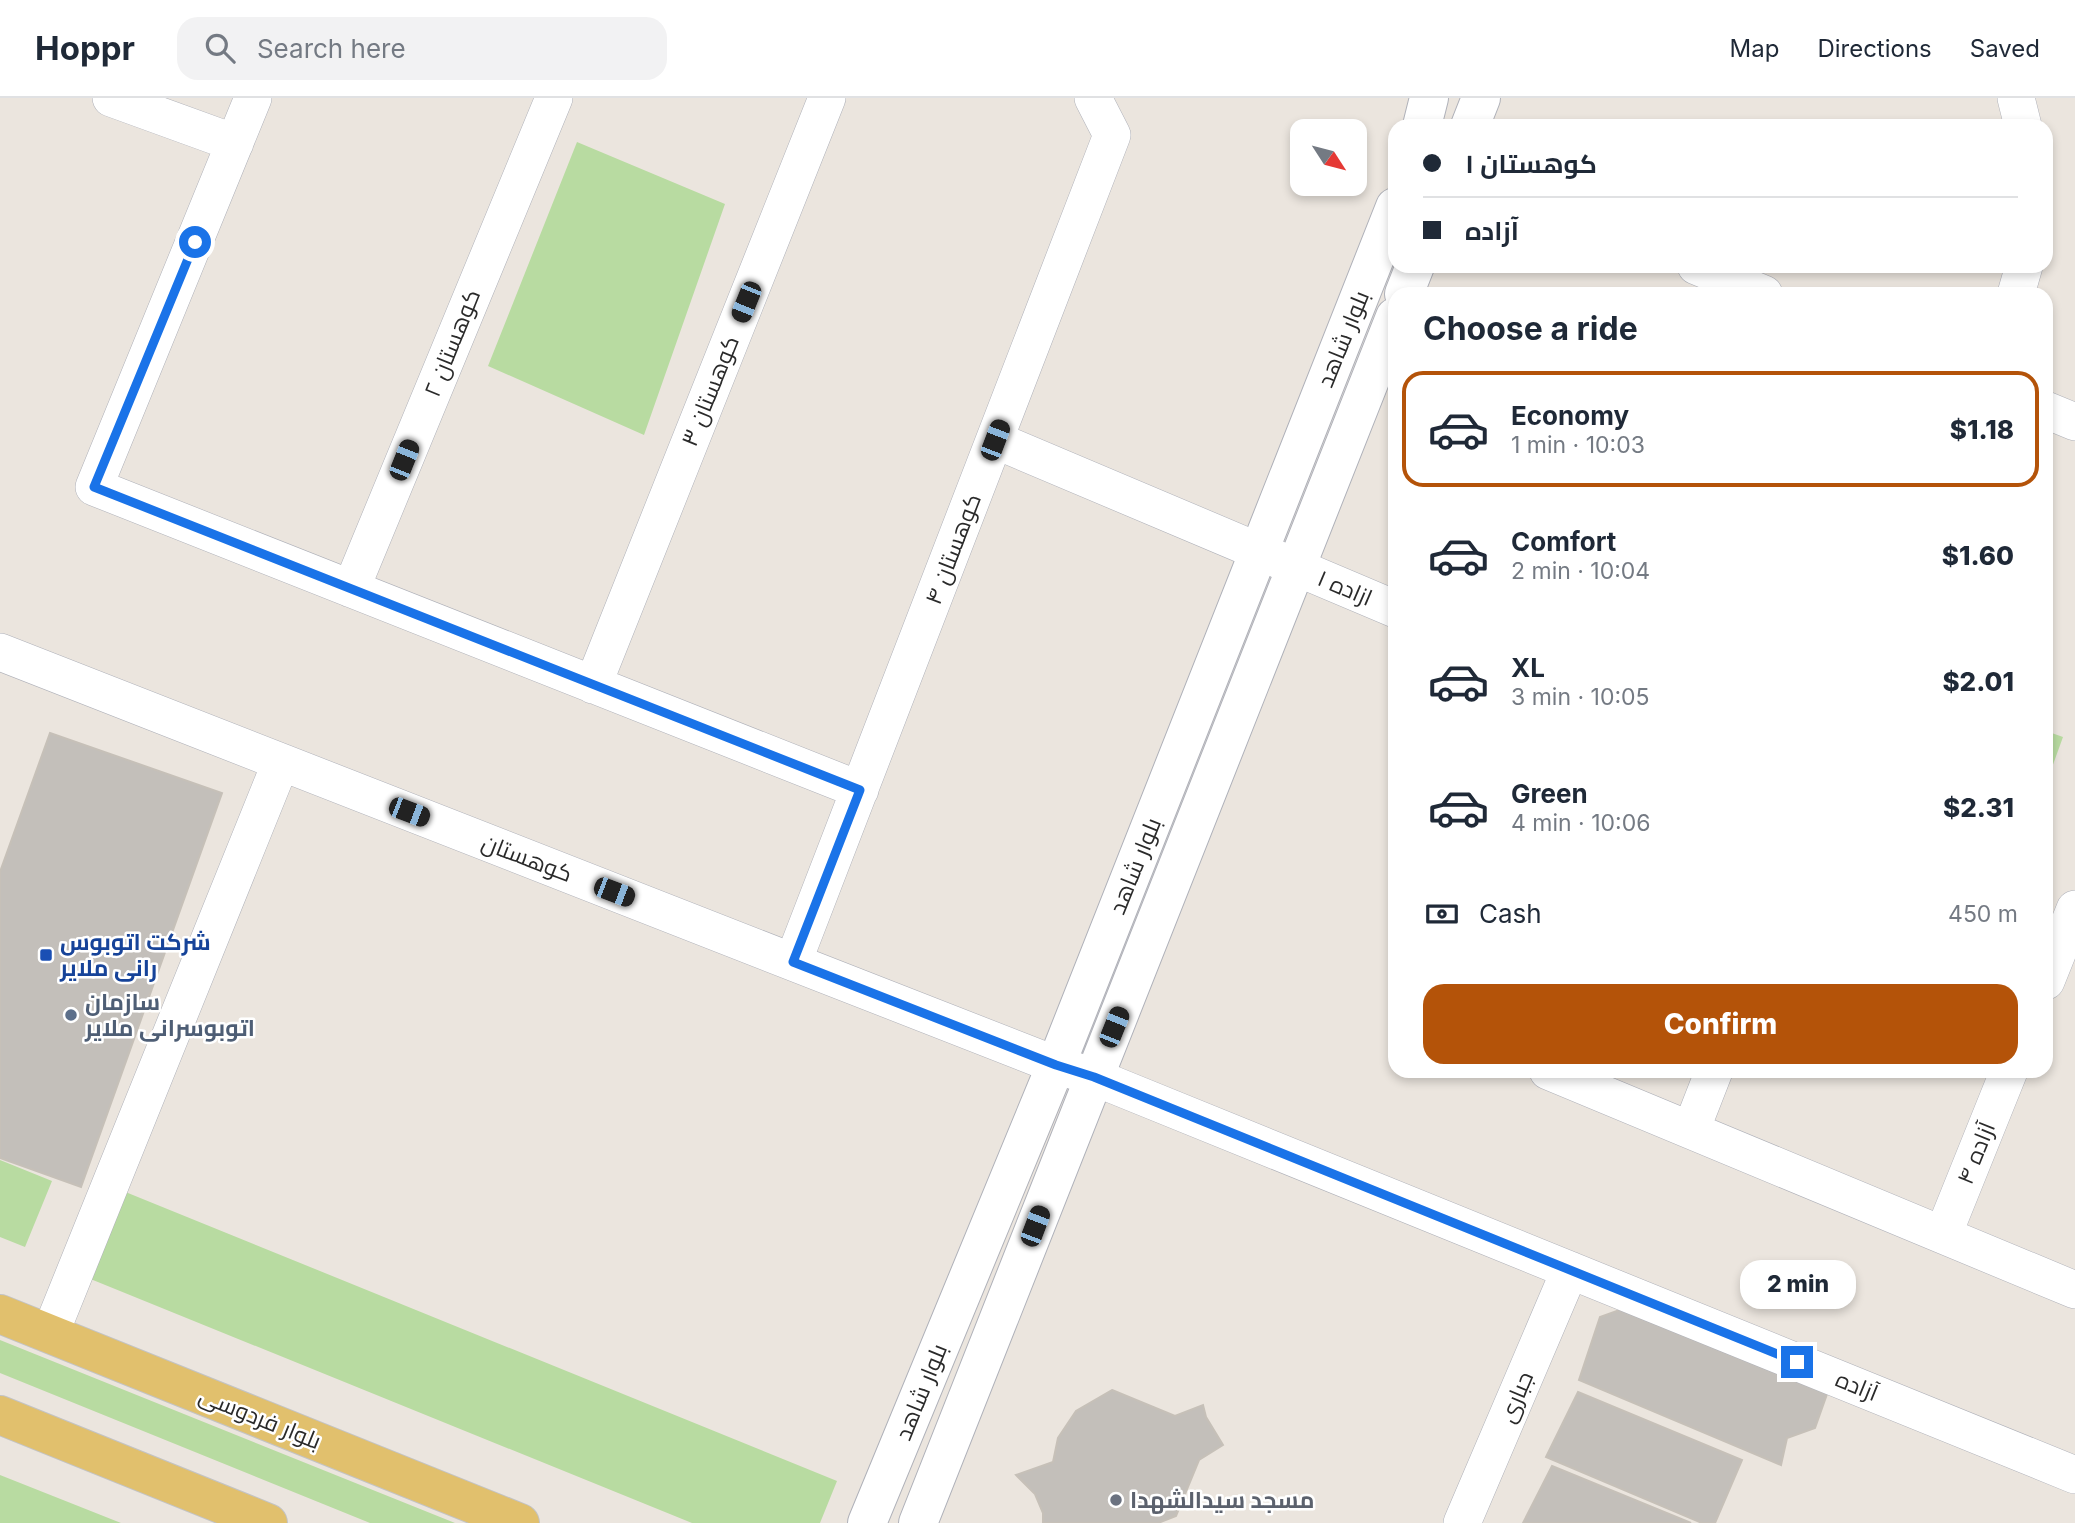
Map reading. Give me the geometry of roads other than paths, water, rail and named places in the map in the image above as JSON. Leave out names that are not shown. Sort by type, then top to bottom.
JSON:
[{"type":"main road","points":[[1424,119],[1429,98]]},
{"type":"main road","points":[[1473,119],[1481,98]]},
{"type":"main road","name":"بلوار شاهد","points":[[867,1523],[1056,1065],[1388,225]]},
{"type":"main road","name":"بلوار شاهد","points":[[918,1523],[1388,335]]},
{"type":"main road","name":"بلوار فردوسی","points":[[0,1314],[520,1523]]},
{"type":"main road","points":[[0,1415],[268,1523]]},
{"type":"street","points":[[111,98],[235,143]]},
{"type":"street","points":[[253,98],[94,487],[860,790]]},
{"type":"street","name":"کوهستان ۲","points":[[351,589],[554,98]]},
{"type":"street","name":"کوهستان ۳","points":[[593,685],[827,98]]},
{"type":"street","name":"کوهستان ۴","points":[[793,962],[1112,135],[1093,98]]},
{"type":"street","points":[[2016,98],[2020,119]]},
{"type":"street","points":[[1711,273],[1740,287]]},
{"type":"street","points":[[2053,413],[2075,422]]},
{"type":"street","name":"ازاده ۱","points":[[995,440],[1388,606]]},
{"type":"street","name":"کوهستان","points":[[0,652],[1056,1065],[1094,1077]]},
{"type":"street","points":[[50,1334],[281,762]]},
{"type":"street","points":[[2053,964],[2075,909]]},
{"type":"street","name":"آزاده","points":[[1094,1077],[2075,1475]]},
{"type":"street","points":[[1565,1078],[2075,1290]]},
{"type":"street","points":[[1691,1130],[1711,1078]]},
{"type":"street","name":"آزاده ۴","points":[[1942,1235],[2006,1078]]},
{"type":"street","name":"جباری","points":[[1462,1523],[1570,1270]]},
{"type":"place","name":"شرکت اتوبوس رانی ملایر","points":[[46,955]]},
{"type":"place","name":"سازمان اتوبوسرانی ملایر","points":[[71,1015]]},
{"type":"place","name":"مسجد سیدالشهدا","points":[[1116,1500]]}]
